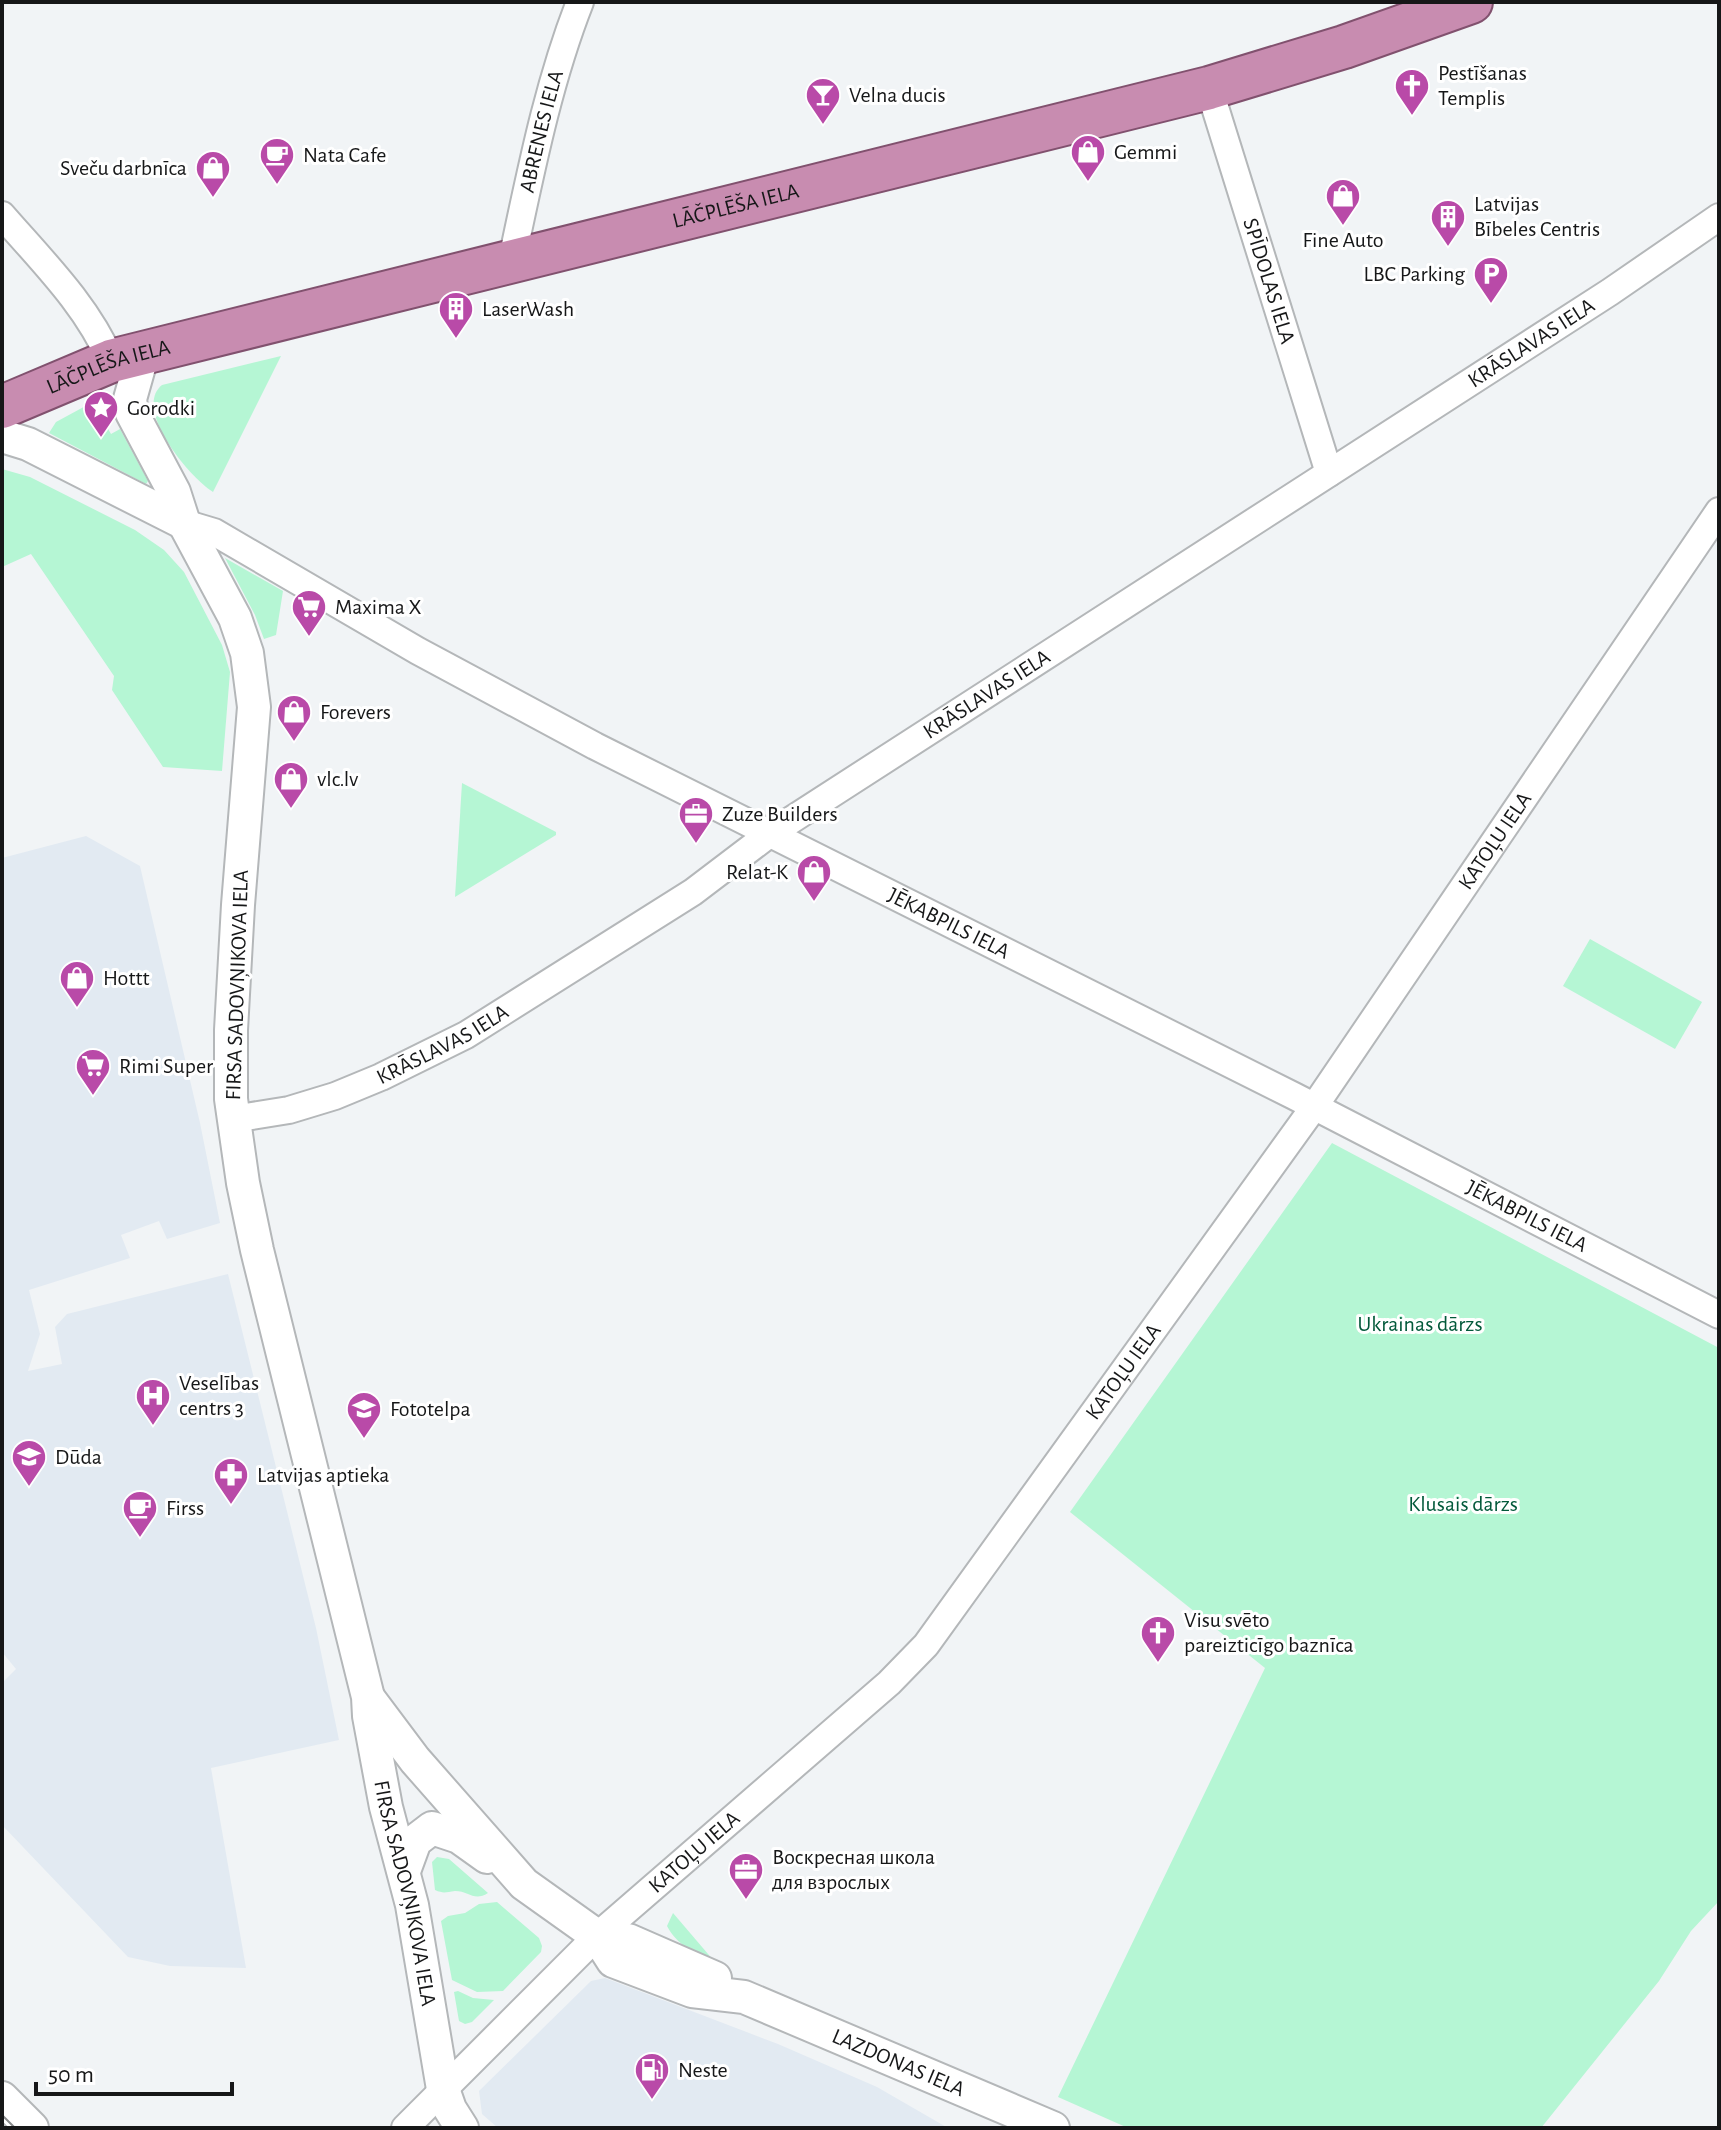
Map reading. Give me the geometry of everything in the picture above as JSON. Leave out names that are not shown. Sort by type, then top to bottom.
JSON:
[{"type":"highway","name":"LĀČPLĒŠA IELA","points":[[2,407],[127,357],[1209,88],[1389,18],[1471,2]]},
{"type":"street","name":"ABRENES IELA","points":[[511,264],[542,125],[580,2]]},
{"type":"street","name":"SPĪDOLAS IELA","points":[[1209,88],[1329,473]]},
{"type":"street","points":[[2,215],[85,312],[100,336],[127,357]]},
{"type":"street","name":"KRĀSLAVAS IELA","points":[[233,1119],[289,1110],[335,1096],[466,1035],[693,892],[768,835],[1610,292],[1719,217]]},
{"type":"street","name":"FIRSA SADOVŅIKOVA IELA","points":[[127,357],[132,413],[174,492],[184,523],[235,618],[247,653],[254,707],[231,1030],[233,1119],[257,1250],[368,1697],[386,1807],[404,1871],[443,2089],[450,2109],[462,2128]]},
{"type":"street","points":[[2,436],[28,444],[184,523]]},
{"type":"street","name":"KATOĻU IELA","points":[[405,2128],[597,1936],[889,1683],[926,1645],[1314,1107],[1719,511]]},
{"type":"street","name":"JĒKABPILS IELA","points":[[184,523],[214,532],[418,651],[768,835],[1314,1107],[1719,1315]]},
{"type":"street","name":"FIRSA SADOVŅIKOVA IELA","points":[[368,1697],[415,1760],[524,1884],[597,1936]]},
{"type":"street","points":[[404,1871],[415,1841],[432,1828],[459,1837],[524,1884]]},
{"type":"street","name":"LAZDONAS IELA","points":[[597,1936],[628,1940],[731,1985],[744,1997],[1053,2128]]},
{"type":"street","points":[[2,2098],[32,2128]]},
{"type":"shaded area","points":[[86,836],[140,866],[220,1223],[167,1239],[159,1221],[121,1235],[130,1258],[29,1290],[40,1334],[28,1371],[62,1364],[55,1327],[67,1314],[228,1274],[316,1628],[339,1740],[211,1768],[246,1968],[170,1966],[128,1957],[2,1825],[2,1683],[16,1669],[2,1652],[2,858]]},
{"type":"shaded area","points":[[605,1978],[778,2044],[877,2087],[948,2128],[498,2128],[482,2114],[479,2091],[591,1981]]},
{"type":"green space","points":[[281,356],[213,492],[191,473],[168,442],[154,410],[155,396],[162,385]]},
{"type":"green space","points":[[91,403],[111,434],[120,429],[148,481],[146,484],[49,433],[56,422]]},
{"type":"green space","points":[[2,469],[30,477],[135,530],[164,550],[184,572],[222,645],[230,672],[222,771],[163,767],[112,690],[114,676],[31,554],[2,567]]},
{"type":"green space","points":[[225,558],[283,591],[276,635],[264,639]]},
{"type":"green space","points":[[462,783],[556,832],[556,835],[455,897]]},
{"type":"green space","points":[[1590,939],[1702,1002],[1675,1049],[1563,986]]},
{"type":"green space","name":"Klusais dārzs","points":[[1332,1143],[1719,1348],[1719,1901],[1691,1931],[1659,1981],[1541,2128],[1128,2128],[1058,2097],[1265,1668],[1070,1512]]},
{"type":"green space","points":[[437,1857],[449,1859],[488,1893],[475,1896],[460,1891],[435,1890],[432,1862]]},
{"type":"green space","points":[[497,1902],[539,1938],[541,1952],[503,1991],[477,1992],[452,1980],[441,1921],[448,1916],[465,1913],[479,1904]]},
{"type":"green space","points":[[673,1913],[714,1961],[681,1944],[667,1926]]},
{"type":"green space","points":[[454,1992],[473,1998],[494,2000],[472,2022],[465,2024],[459,2021]]},
{"type":"tram line","points":[[2,2115],[15,2128]]},
{"type":"place","name":"Pestīšanas Templis","points":[[1412,117]]},
{"type":"place","name":"Velna ducis","points":[[823,126]]},
{"type":"place","name":"Gemmi","points":[[1088,183]]},
{"type":"place","name":"Nata Cafe","points":[[277,186]]},
{"type":"place","name":"Sveču darbnīca","points":[[213,199]]},
{"type":"place","name":"Fine Auto","points":[[1343,227]]},
{"type":"place","name":"Latvijas Bībeles Centris","points":[[1448,248]]},
{"type":"place","name":"LBC Parking","points":[[1491,305]]},
{"type":"place","name":"LaserWash","points":[[456,340]]},
{"type":"place","name":"Gorodki","points":[[101,439]]},
{"type":"place","name":"Maxima X","points":[[309,638]]},
{"type":"place","name":"Forevers","points":[[294,743]]},
{"type":"place","name":"vlc.lv","points":[[291,810]]},
{"type":"place","name":"Zuze Builders","points":[[696,845]]},
{"type":"place","name":"Relat-K","points":[[814,903]]},
{"type":"place","name":"Hottt","points":[[77,1009]]},
{"type":"place","name":"Rimi Super","points":[[93,1097]]},
{"type":"place","name":"Veselības centrs 3","points":[[153,1427]]},
{"type":"place","name":"Fototelpa","points":[[364,1440]]},
{"type":"place","name":"Dūda","points":[[29,1488]]},
{"type":"place","name":"Latvijas aptieka","points":[[231,1506]]},
{"type":"place","name":"Firss","points":[[140,1539]]},
{"type":"place","name":"Visu svēto pareizticīgo baznīca","points":[[1158,1664]]},
{"type":"place","name":"Воскресная школа для взрослых","points":[[746,1901]]},
{"type":"place","name":"Neste","points":[[652,2101]]},
{"type":"park label","name":"Ukrainas dārzs","points":[[1420,1324]]}]
